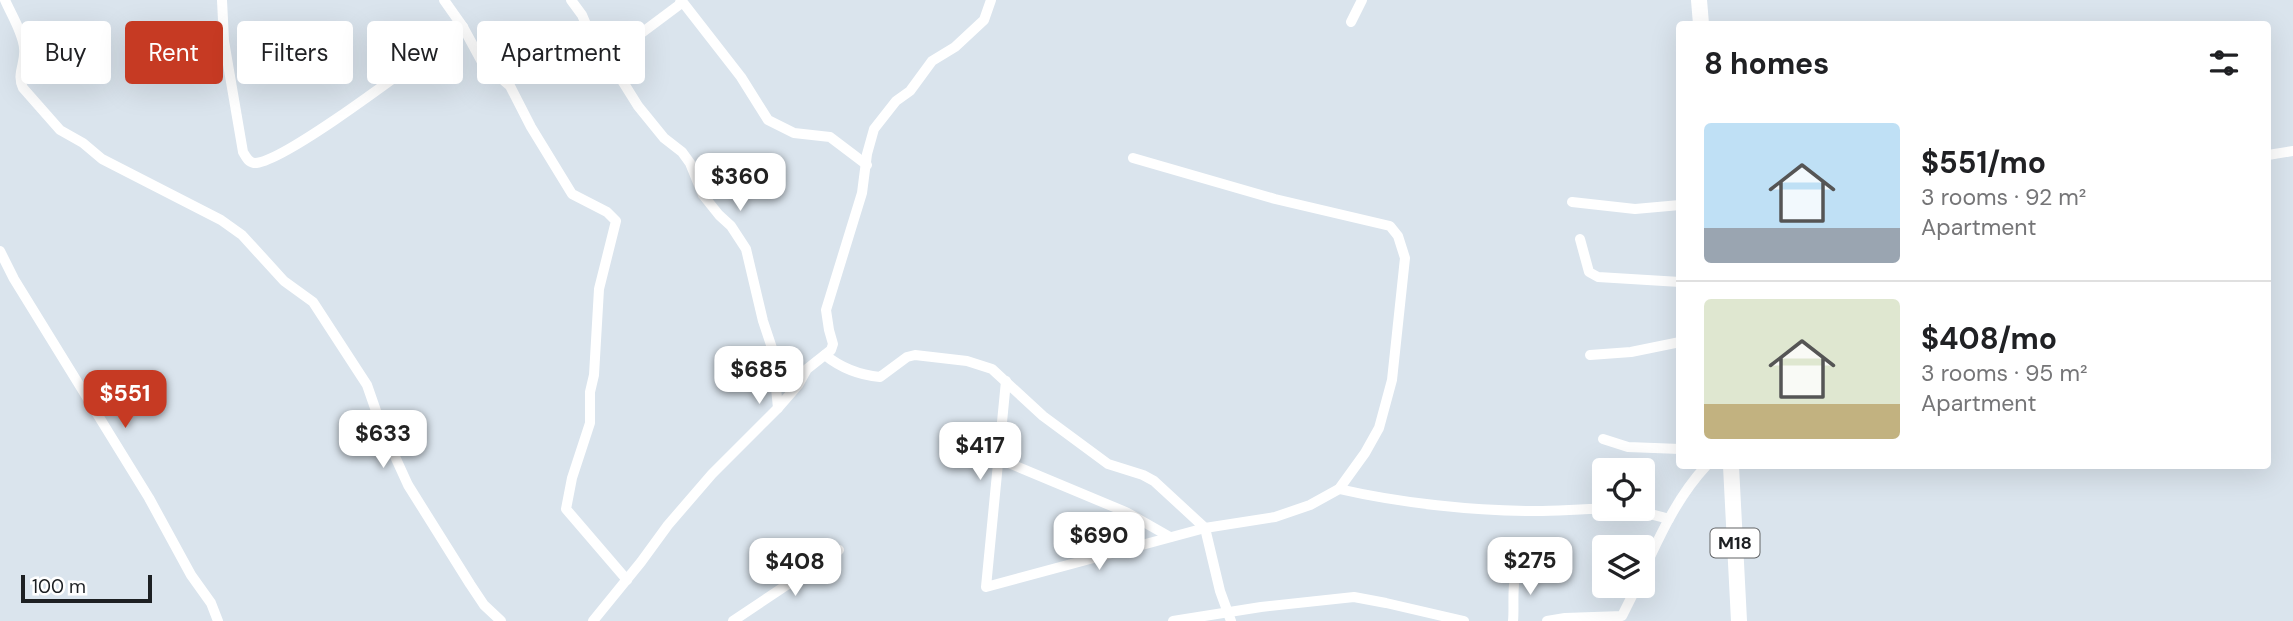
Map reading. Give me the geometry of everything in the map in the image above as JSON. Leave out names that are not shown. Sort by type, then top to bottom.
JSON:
[{"type":"main road","points":[[1699,0],[1701,21]]},
{"type":"main road","name":"M18","points":[[1731,469],[1739,621]]},
{"type":"street","points":[[5,0],[25,51],[20,81],[23,88],[60,130],[114,166],[221,220],[242,235],[284,281],[313,302],[367,385],[388,443],[408,485],[484,605],[501,621]]},
{"type":"street","points":[[222,0],[224,41],[243,152],[249,161],[264,161],[304,140],[385,84]]},
{"type":"street","points":[[444,0],[459,21]]},
{"type":"street","points":[[571,0],[585,21]]},
{"type":"street","points":[[645,30],[679,5],[681,0],[741,77],[768,120],[794,133],[830,138],[867,166]]},
{"type":"street","points":[[593,621],[667,526],[712,474],[799,385],[807,369],[831,350],[833,344],[826,310],[862,193],[870,141],[881,118],[896,101],[910,91],[932,61],[956,47],[984,20],[991,0]]},
{"type":"street","points":[[1351,22],[1362,0]]},
{"type":"street","points":[[463,27],[482,62],[510,86],[531,127],[572,194],[607,212],[616,221],[599,289],[590,423],[572,478],[566,509],[627,580]]},
{"type":"street","points":[[624,84],[664,138],[682,152],[690,163],[703,195],[731,226],[746,249],[762,321],[772,348],[778,408]]},
{"type":"street","points":[[2271,155],[2293,151]]},
{"type":"street","points":[[1006,381],[986,587],[1205,528],[1275,517],[1310,505],[1339,489],[1365,453],[1379,428],[1392,380],[1405,258],[1398,236],[1390,226],[1372,220],[1275,199],[1133,158]]},
{"type":"street","points":[[1572,202],[1626,209],[1676,205]]},
{"type":"street","points":[[1580,239],[1588,272],[1598,276],[1676,282]]},
{"type":"street","points":[[0,251],[14,279],[149,498],[191,575],[211,603],[218,621]]},
{"type":"street","points":[[1590,355],[1631,352],[1676,343]]},
{"type":"street","points":[[825,355],[836,364],[858,373],[880,377],[907,357],[927,355],[992,369],[1044,416],[1108,464],[1154,481],[1205,528],[1220,592],[1230,617]]},
{"type":"street","points":[[1603,439],[1628,447],[1676,449]]},
{"type":"street","points":[[999,459],[1126,512],[1170,537]]},
{"type":"street","points":[[1655,548],[1669,519],[1695,477],[1703,469]]},
{"type":"street","points":[[1339,489],[1421,502],[1492,509],[1622,510],[1669,519]]},
{"type":"street","points":[[733,621],[839,550]]},
{"type":"street","points":[[1513,621],[1514,582],[1518,566],[1524,561]]},
{"type":"street","points":[[1173,621],[1230,617],[1327,599],[1354,597],[1464,621]]},
{"type":"street","points":[[1547,621],[1622,616],[1631,598]]}]
